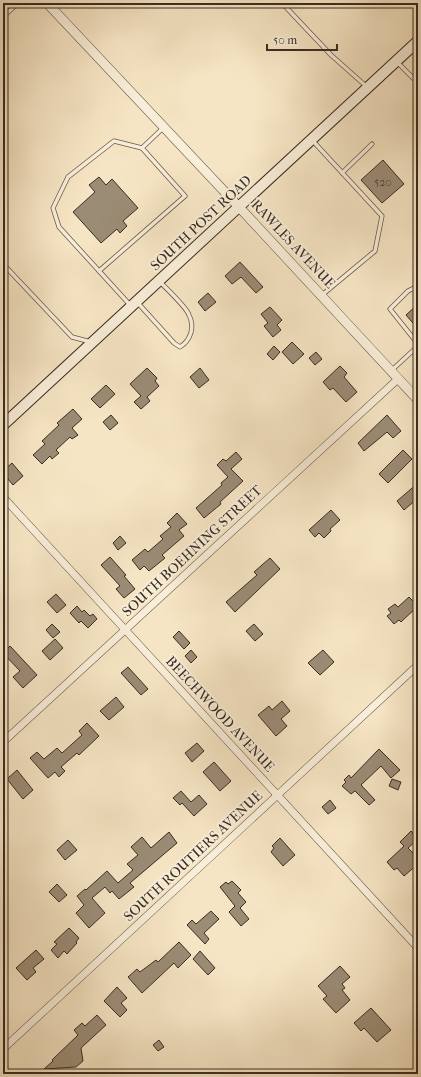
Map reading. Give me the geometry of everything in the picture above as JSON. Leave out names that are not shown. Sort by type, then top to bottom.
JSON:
[{"type":"main road","name":"SOUTH POST ROAD","points":[[3,425],[418,41]]},
{"type":"street","name":"RAWLES AVENUE","points":[[47,3],[239,206],[418,400]]},
{"type":"street","name":"SOUTH BOEHNING STREET","points":[[3,742],[398,379]]},
{"type":"street","name":"BEECHWOOD AVENUE","points":[[3,497],[418,948]]},
{"type":"street","name":"SOUTH ROUTIERS AVENUE","points":[[3,1049],[418,665]]},
{"type":"lane","points":[[3,17],[18,3]]},
{"type":"lane","points":[[282,3],[332,55],[368,87]]},
{"type":"lane","points":[[396,61],[418,83]]},
{"type":"lane","points":[[142,148],[164,127]]},
{"type":"lane","points":[[311,140],[382,216],[375,251],[322,296]]},
{"type":"lane","points":[[99,271],[185,196],[142,148],[114,141],[68,177],[53,208],[59,227],[99,271],[180,347],[186,344],[193,327],[189,313],[159,281]]},
{"type":"lane","points":[[342,173],[372,144]]},
{"type":"lane","points":[[3,264],[72,337],[92,342]]},
{"type":"lane","points":[[391,371],[418,345],[390,309],[408,291],[418,286]]},
{"type":"building","points":[[383,160],[404,184],[382,203],[361,180]]},
{"type":"building","points":[[99,177],[106,185],[112,179],[138,208],[123,221],[127,226],[120,233],[117,229],[101,243],[73,212],[95,192],[89,185]]},
{"type":"building","points":[[240,262],[263,287],[256,293],[241,277],[232,284],[225,276]]},
{"type":"building","points":[[208,293],[216,302],[205,311],[198,302]]},
{"type":"building","points":[[418,304],[418,329],[406,315]]},
{"type":"building","points":[[270,307],[282,320],[277,325],[281,330],[273,337],[264,326],[268,323],[261,314]]},
{"type":"building","points":[[292,342],[304,354],[293,364],[282,352]]},
{"type":"building","points":[[274,346],[280,352],[273,360],[267,354]]},
{"type":"building","points":[[316,352],[322,359],[315,365],[309,358]]},
{"type":"building","points":[[340,366],[347,373],[344,377],[357,392],[346,402],[333,388],[330,390],[323,382]]},
{"type":"building","points":[[147,368],[157,378],[155,381],[159,386],[147,397],[150,401],[141,409],[134,402],[141,396],[130,384]]},
{"type":"building","points":[[200,368],[209,380],[199,388],[190,377]]},
{"type":"building","points":[[106,385],[115,394],[100,408],[91,399]]},
{"type":"building","points":[[73,409],[82,419],[72,428],[78,435],[72,439],[70,437],[56,450],[59,453],[52,459],[50,456],[42,464],[33,455],[45,444],[42,441],[59,425],[57,423]]},
{"type":"building","points":[[111,415],[118,423],[110,430],[103,422]]},
{"type":"building","points":[[387,415],[401,431],[393,438],[387,432],[364,451],[358,443]]},
{"type":"building","points":[[403,450],[412,459],[388,483],[379,474]]},
{"type":"building","points":[[236,452],[242,459],[231,469],[243,481],[220,502],[221,504],[204,518],[196,508],[222,485],[221,483],[228,477],[217,465],[223,459],[226,461]]},
{"type":"building","points":[[12,463],[23,476],[13,485],[3,473],[3,471]]},
{"type":"building","points":[[418,483],[418,498],[404,510],[397,501]]},
{"type":"building","points":[[331,510],[340,520],[330,529],[331,531],[324,538],[319,533],[315,537],[309,530]]},
{"type":"building","points":[[177,513],[187,524],[179,530],[184,536],[162,555],[165,558],[149,571],[144,566],[140,570],[132,560],[145,549],[148,552],[163,539],[160,536],[171,527],[167,523]]},
{"type":"building","points":[[120,536],[126,543],[118,550],[113,543]]},
{"type":"building","points":[[110,557],[126,575],[124,576],[135,589],[124,598],[116,589],[120,586],[101,565]]},
{"type":"building","points":[[270,558],[280,569],[235,612],[226,602],[257,575],[254,572]]},
{"type":"building","points":[[56,594],[66,605],[57,613],[47,602]]},
{"type":"building","points":[[409,597],[418,606],[401,622],[399,620],[394,624],[387,616],[391,613],[388,609],[395,604],[398,607]]},
{"type":"building","points":[[77,606],[82,612],[84,610],[90,616],[93,614],[97,619],[88,628],[81,621],[79,623],[70,613]]},
{"type":"building","points":[[52,624],[60,632],[53,638],[46,630]]},
{"type":"building","points":[[254,624],[263,634],[255,641],[246,631]]},
{"type":"building","points":[[179,631],[190,643],[184,649],[173,637]]},
{"type":"building","points":[[55,639],[63,648],[50,660],[42,651]]},
{"type":"building","points":[[10,646],[37,675],[23,688],[13,677],[20,671],[3,653]]},
{"type":"building","points":[[191,650],[197,657],[191,663],[185,656]]},
{"type":"building","points":[[323,650],[334,662],[320,675],[308,663]]},
{"type":"building","points":[[128,667],[148,689],[141,695],[121,673]]},
{"type":"building","points":[[116,697],[124,707],[109,720],[100,711]]},
{"type":"building","points":[[282,701],[290,711],[281,719],[287,726],[276,736],[258,715],[269,706],[272,710]]},
{"type":"building","points":[[87,723],[99,736],[79,755],[77,753],[61,767],[65,771],[59,777],[55,772],[48,778],[30,758],[37,752],[44,759],[57,748],[62,753],[82,735],[79,731]]},
{"type":"building","points":[[197,743],[204,751],[192,762],[185,753]]},
{"type":"building","points":[[379,749],[400,770],[391,778],[381,766],[361,785],[375,800],[369,805],[355,791],[351,794],[342,786],[346,782],[344,780],[349,775],[351,778]]},
{"type":"building","points":[[214,762],[231,781],[220,791],[203,772]]},
{"type":"building","points":[[17,770],[33,790],[23,799],[7,779]]},
{"type":"building","points":[[392,779],[401,782],[398,790],[389,786]]},
{"type":"building","points":[[181,791],[191,802],[199,795],[207,804],[194,816],[182,803],[180,805],[173,798]]},
{"type":"building","points":[[330,800],[336,808],[328,814],[322,807]]},
{"type":"building","points":[[411,831],[418,839],[408,848],[418,858],[418,864],[404,876],[397,868],[394,870],[387,862],[404,846],[400,842]]},
{"type":"building","points":[[169,832],[177,843],[130,883],[134,887],[119,899],[112,891],[110,893],[105,887],[92,898],[105,913],[89,928],[76,913],[84,905],[77,896],[107,871],[118,883],[133,870],[127,864],[138,855],[131,847],[142,837],[151,848]]},
{"type":"building","points":[[280,838],[295,855],[283,866],[271,852],[274,848],[272,846]]},
{"type":"building","points":[[68,840],[77,850],[65,860],[57,850]]},
{"type":"building","points":[[232,881],[241,890],[238,893],[246,902],[240,908],[249,919],[241,926],[229,912],[235,906],[220,887],[226,882],[228,884]]},
{"type":"building","points":[[57,884],[67,895],[59,902],[49,892]]},
{"type":"building","points":[[211,911],[219,919],[204,933],[209,939],[205,944],[187,925],[192,920],[196,924]]},
{"type":"building","points":[[69,928],[79,938],[76,942],[77,943],[67,954],[64,951],[58,958],[51,950],[57,944],[54,942]]},
{"type":"building","points":[[179,942],[191,955],[178,968],[174,963],[142,993],[128,977],[137,969],[140,972],[156,960],[158,962]]},
{"type":"building","points":[[36,950],[44,959],[33,968],[36,972],[27,980],[16,968]]},
{"type":"building","points":[[200,951],[215,968],[208,975],[193,959]]},
{"type":"building","points":[[340,966],[350,977],[342,984],[345,988],[342,990],[350,1000],[336,1013],[323,999],[327,996],[318,986]]},
{"type":"building","points":[[117,987],[127,998],[121,1003],[127,1010],[120,1017],[104,1001]]},
{"type":"building","points":[[371,1008],[391,1030],[377,1042],[364,1028],[361,1031],[354,1023]]},
{"type":"building","points":[[97,1015],[106,1025],[81,1048],[83,1061],[76,1067],[44,1069],[78,1035],[74,1030],[82,1023],[85,1026]]},
{"type":"building","points":[[159,1040],[164,1047],[158,1051],[153,1045]]}]
